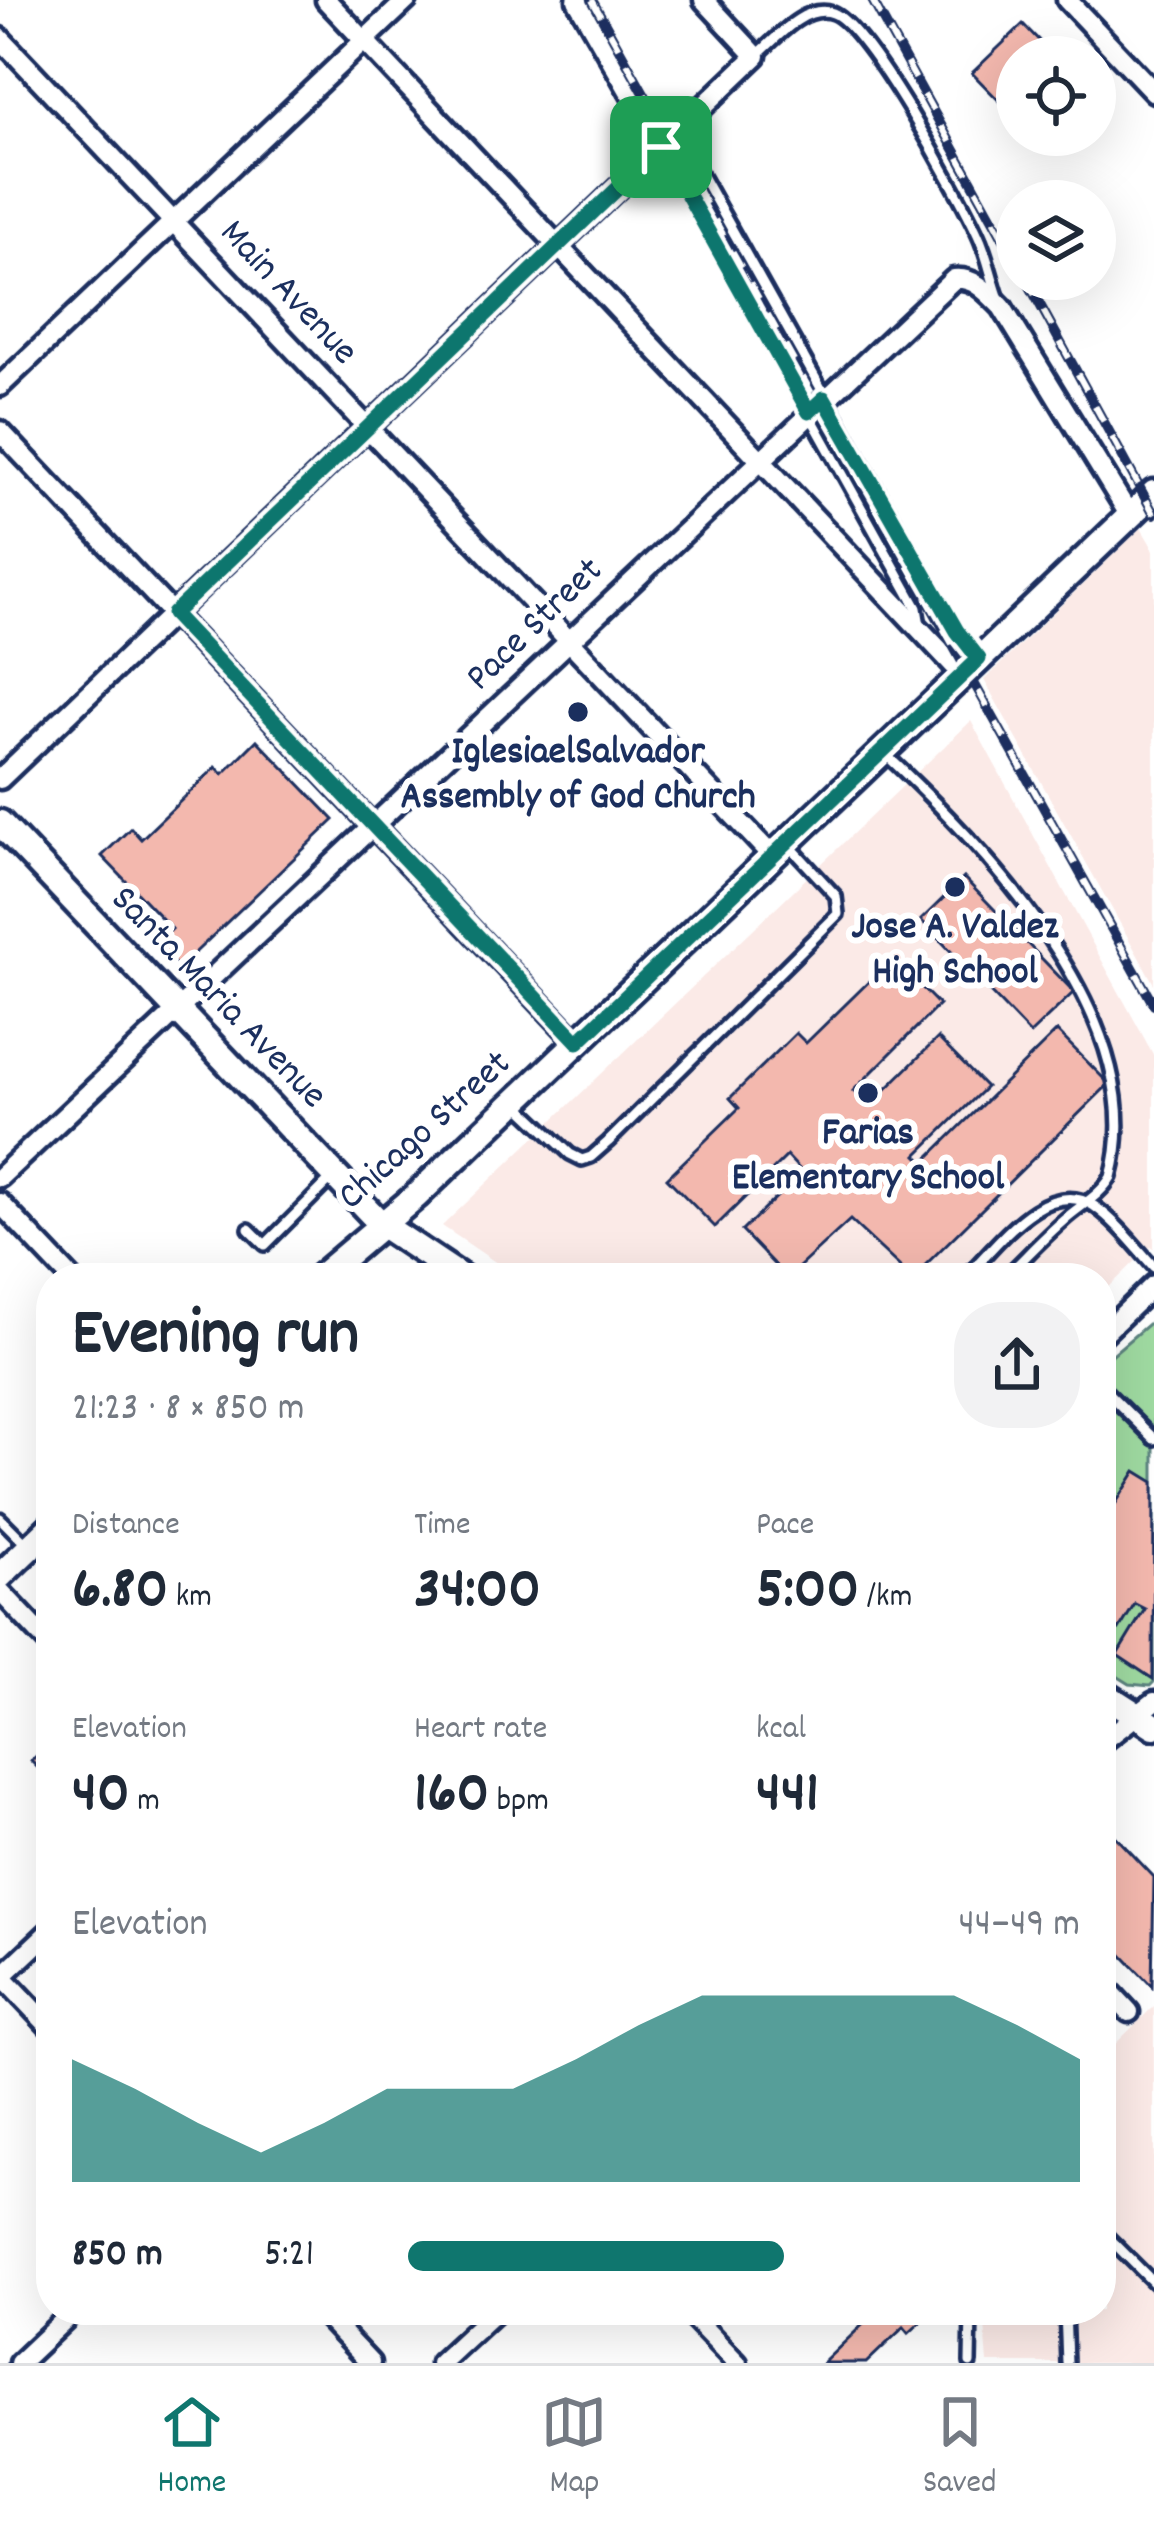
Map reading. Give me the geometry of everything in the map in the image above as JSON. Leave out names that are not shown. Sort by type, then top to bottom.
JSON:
[{"type":"street","points":[[326,0],[920,631],[971,667]]},
{"type":"street","points":[[0,386],[407,0]]},
{"type":"street","points":[[577,0],[661,147]]},
{"type":"street","points":[[0,779],[756,56],[704,0]]},
{"type":"street","points":[[1067,0],[1152,86]]},
{"type":"street","name":"Main Avenue","points":[[0,38],[568,640],[780,850]]},
{"type":"street","name":"Pace Street","points":[[0,1177],[944,285],[964,278],[980,285],[1001,307]]},
{"type":"street","points":[[1001,307],[1130,516]]},
{"type":"street","points":[[0,431],[578,1042]]},
{"type":"street","name":"Chicago Street","points":[[336,1263],[416,1196],[1154,493]]},
{"type":"street","name":"Santa Maria Avenue","points":[[0,824],[381,1224],[440,1263]]},
{"type":"street","points":[[0,1203],[57,1263]]},
{"type":"street","points":[[430,1256],[435,1263]]},
{"type":"street","points":[[1116,1322],[1154,1285]]},
{"type":"street","points":[[0,1576],[36,1541]]},
{"type":"street","points":[[0,1592],[36,1629]]},
{"type":"street","points":[[1116,1699],[1148,1714]]},
{"type":"street","points":[[1116,1734],[1148,1714]]},
{"type":"street","points":[[36,1944],[1,1976],[36,2012]]},
{"type":"street","points":[[1116,1998],[1129,2012]]},
{"type":"street","points":[[19,2363],[59,2325]]},
{"type":"street","points":[[334,2325],[370,2363]]},
{"type":"street","points":[[440,2363],[481,2325]]},
{"type":"street","points":[[700,2325],[737,2363]]},
{"type":"lane","points":[[756,56],[812,13],[830,11],[848,22],[876,56],[978,236],[1001,307]]},
{"type":"lane","points":[[678,132],[917,608],[920,631]]},
{"type":"lane","points":[[661,147],[957,631],[971,667]]},
{"type":"lane","points":[[883,752],[1039,901]]},
{"type":"lane","points":[[514,1102],[582,1160],[608,1142],[838,914],[836,896],[780,850]]},
{"type":"lane","points":[[1020,1263],[1110,1181],[1130,1135]]},
{"type":"lane","points":[[249,1229],[265,1245],[334,1175]]},
{"type":"lane","points":[[980,1263],[1046,1202],[1064,1197],[1087,1202],[1154,1267]]},
{"type":"lane","points":[[1116,1401],[1154,1439]]},
{"type":"lane","points":[[0,1518],[29,1548]]},
{"type":"lane","points":[[1116,2245],[1154,2284]]},
{"type":"lane","points":[[970,2363],[971,2325]]},
{"type":"lane","points":[[1066,2325],[1067,2363]]},
{"type":"shaded area","points":[[1141,528],[1154,550],[1154,984],[984,680]]},
{"type":"shaded area","name":"Farias Elementary School","points":[[971,721],[1154,1056],[1154,1248],[1116,1280],[1116,1263],[497,1263],[442,1226]]},
{"type":"shaded area","points":[[1154,2006],[1154,2363],[988,2363],[985,2325],[1116,2325],[1116,2043]]},
{"type":"green space","points":[[1154,1319],[1154,1682],[1150,1686],[1130,1684],[1116,1675],[1116,1351]]},
{"type":"building","points":[[1023,24],[1035,36],[1011,36]]},
{"type":"building","points":[[996,50],[996,98],[972,73]]},
{"type":"building","points":[[257,740],[334,820],[179,968],[156,945],[172,929],[102,856],[131,828],[141,839],[216,767],[223,774]]},
{"type":"building","points":[[964,878],[1074,992],[1030,1034],[921,920]]},
{"type":"building","points":[[893,958],[939,1005],[853,1091],[869,1106],[938,1038],[986,1087],[917,1155],[924,1162],[1057,1031],[1109,1084],[927,1263],[896,1263],[850,1220],[803,1263],[773,1263],[742,1231],[802,1172],[787,1156],[715,1227],[667,1178],[739,1108],[730,1098],[796,1033],[806,1043]]},
{"type":"building","points":[[1136,1471],[1154,1482],[1153,1679],[1117,1655],[1145,1609],[1135,1604],[1116,1628],[1116,1503]]},
{"type":"building","points":[[1116,1837],[1154,1877],[1152,1986],[1116,1949]]},
{"type":"building","points":[[862,2325],[918,2325],[909,2333],[904,2327],[866,2363],[823,2363]]},
{"type":"railway","points":[[592,0],[1154,1005]]},
{"type":"railway","points":[[872,0],[996,225]]},
{"type":"railway","points":[[1037,300],[1154,514]]},
{"type":"place","name":"IglesiaelSalvador Assembly of God Church","points":[[578,712]]},
{"type":"place","name":"Jose A. Valdez High School","points":[[955,887]]},
{"type":"place","name":"Farias Elementary School","points":[[868,1093]]},
{"type":"route","points":[[661,147],[809,412],[824,398],[957,631],[979,659],[578,1042],[173,614],[661,147]]}]
